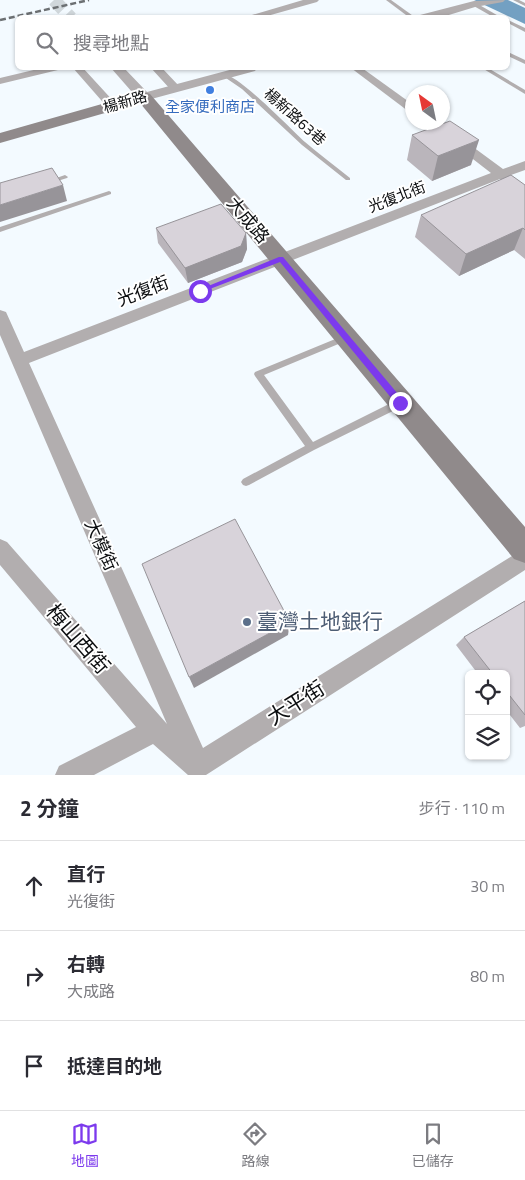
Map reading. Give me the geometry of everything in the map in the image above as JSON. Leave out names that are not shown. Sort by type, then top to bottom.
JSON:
[{"type":"main road","name":"楊新路","points":[[0,138],[144,97]]},
{"type":"main road","name":"大成路","points":[[144,97],[345,338],[525,549]]},
{"type":"street","points":[[258,15],[314,0]]},
{"type":"street","points":[[435,15],[499,0]]},
{"type":"street","points":[[0,81],[46,70]]},
{"type":"street","points":[[80,70],[112,106]]},
{"type":"street","points":[[119,70],[144,97]]},
{"type":"street","points":[[158,70],[175,88]]},
{"type":"street","name":"楊新路","points":[[144,97],[243,70]]},
{"type":"street","points":[[359,70],[405,104]]},
{"type":"street","points":[[442,130],[525,192]]},
{"type":"street","name":"光復北街","points":[[281,259],[525,165]]},
{"type":"street","name":"光復街","points":[[20,360],[281,259]]},
{"type":"street","name":"大模街","points":[[0,316],[201,772]]},
{"type":"street","name":"梅山西街","points":[[0,549],[155,730]]},
{"type":"street","name":"大平街","points":[[201,772],[525,558]]},
{"type":"street","points":[[68,775],[155,730],[201,772]]},
{"type":"lane","points":[[388,0],[410,15]]},
{"type":"lane","points":[[515,0],[525,5]]},
{"type":"lane","points":[[476,4],[495,15]]},
{"type":"lane","points":[[510,22],[525,30]]},
{"type":"lane","points":[[510,55],[525,62]]},
{"type":"lane","points":[[488,70],[525,92]]},
{"type":"lane","name":"楊新路63巷","points":[[225,75],[244,88],[304,144],[348,179]]},
{"type":"lane","points":[[37,185],[65,177]]},
{"type":"lane","points":[[0,230],[110,193]]},
{"type":"lane","points":[[311,447],[258,374],[345,338]]},
{"type":"lane","points":[[246,482],[400,403]]},
{"type":"water","points":[[474,0],[508,0],[525,8],[525,24],[510,17],[510,15],[506,15]]},
{"type":"building","points":[[450,121],[479,140],[438,156],[412,135],[426,130],[450,130]]},
{"type":"building","points":[[52,168],[63,185],[0,205],[0,183]]},
{"type":"building","points":[[511,175],[525,185],[525,230],[523,228],[466,254],[421,215]]},
{"type":"building","points":[[221,204],[246,233],[241,246],[185,268],[156,228]]},
{"type":"building","points":[[235,519],[290,622],[189,677],[142,564]]},
{"type":"building","points":[[525,601],[525,715],[510,696],[510,670],[490,670],[464,637]]},
{"type":"tunnel","points":[[54,0],[68,15]]},
{"type":"railway","points":[[22,15],[89,0]]},
{"type":"railway","points":[[0,20],[15,17]]},
{"type":"place","name":"全家便利商店","points":[[210,90]]},
{"type":"place","name":"臺灣土地銀行","points":[[247,622]]},
{"type":"route","points":[[200,291],[281,259],[400,403]]}]
